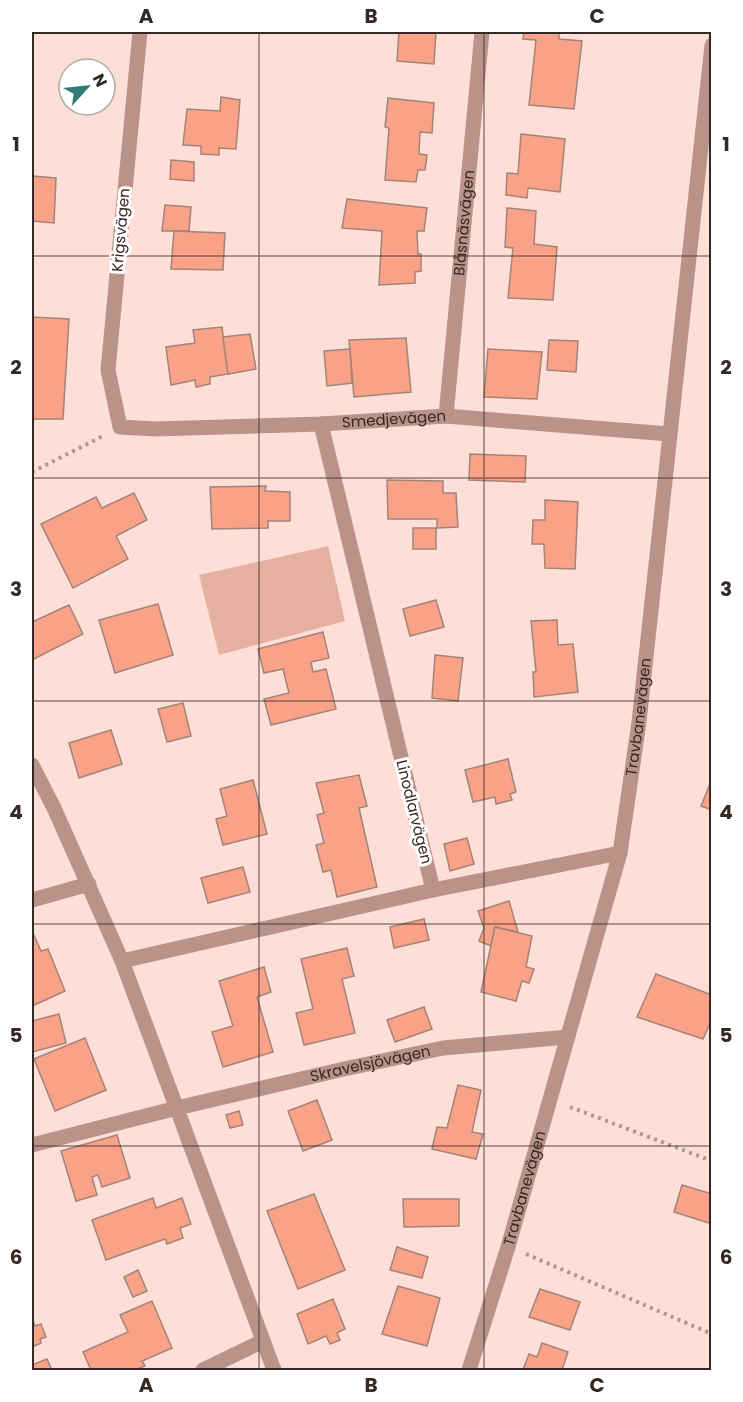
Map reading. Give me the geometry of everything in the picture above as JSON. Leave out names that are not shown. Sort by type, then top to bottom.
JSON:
[{"type":"street","name":"Krigsvägen","points":[[120,427],[108,370],[140,32]]},
{"type":"street","name":"Blåsnäsvägen","points":[[446,417],[482,32]]},
{"type":"street","name":"Travbanevägen","points":[[469,1371],[508,1247],[620,853],[639,722],[711,45]]},
{"type":"street","name":"Smedjevägen","points":[[120,427],[155,429],[321,424],[446,417],[669,434]]},
{"type":"street","name":"Linodlarvägen","points":[[321,424],[433,890]]},
{"type":"street","points":[[32,765],[89,884],[122,961],[274,1371]]},
{"type":"street","points":[[122,961],[433,890],[620,853]]},
{"type":"street","points":[[32,900],[89,884]]},
{"type":"street","name":"Skravelsjövägen","points":[[32,1145],[177,1108],[443,1048],[568,1037]]},
{"type":"street","points":[[203,1371],[263,1341]]},
{"type":"path","points":[[32,472],[120,427]]},
{"type":"path","points":[[549,1099],[711,1161]]},
{"type":"path","points":[[508,1247],[711,1334]]},
{"type":"shaded area","points":[[328,546],[345,621],[219,655],[199,575]]},
{"type":"building","points":[[399,32],[436,32],[434,64],[397,61]]},
{"type":"building","points":[[524,32],[559,32],[559,39],[582,41],[574,109],[529,105],[536,40],[523,39]]},
{"type":"building","points":[[221,97],[240,100],[236,149],[219,148],[219,155],[201,154],[201,146],[183,145],[187,109],[220,111]]},
{"type":"building","points":[[388,98],[434,103],[432,133],[420,132],[419,154],[427,155],[425,170],[418,170],[416,182],[385,180],[389,128],[385,127]]},
{"type":"building","points":[[521,134],[565,139],[560,192],[528,188],[527,198],[506,195],[507,173],[518,174]]},
{"type":"building","points":[[171,160],[194,162],[194,181],[170,179]]},
{"type":"building","points":[[32,176],[56,178],[54,223],[32,221]]},
{"type":"building","points":[[347,199],[427,208],[424,231],[417,231],[421,271],[415,272],[415,283],[379,285],[382,231],[342,228]]},
{"type":"building","points":[[165,205],[191,207],[189,231],[162,231]]},
{"type":"building","points":[[507,208],[536,211],[534,244],[557,247],[553,300],[508,298],[513,248],[505,247]]},
{"type":"building","points":[[174,231],[225,233],[223,270],[171,269]]},
{"type":"building","points":[[32,317],[69,319],[63,419],[32,419]]},
{"type":"building","points":[[222,327],[228,374],[210,377],[210,384],[196,387],[195,380],[171,385],[166,347],[195,343],[193,330]]},
{"type":"building","points":[[250,334],[256,369],[228,374],[223,337]]},
{"type":"building","points":[[406,338],[411,392],[354,397],[349,340]]},
{"type":"building","points":[[549,340],[578,341],[576,372],[547,370]]},
{"type":"building","points":[[350,349],[352,383],[327,386],[324,351]]},
{"type":"building","points":[[488,349],[542,352],[537,399],[484,397]]},
{"type":"building","points":[[470,454],[526,456],[525,482],[469,480]]},
{"type":"building","points":[[387,480],[443,481],[443,493],[456,493],[458,527],[437,528],[437,519],[388,519]]},
{"type":"building","points":[[266,486],[265,491],[290,492],[290,521],[268,521],[268,528],[212,529],[210,487]]},
{"type":"building","points":[[134,493],[147,520],[116,536],[128,559],[73,588],[41,524],[96,497],[102,508]]},
{"type":"building","points":[[545,500],[578,502],[575,569],[545,568],[544,544],[532,544],[533,520],[545,520]]},
{"type":"building","points":[[413,528],[436,528],[436,549],[413,549]]},
{"type":"building","points":[[436,600],[444,627],[410,636],[403,609]]},
{"type":"building","points":[[158,604],[173,655],[115,673],[99,620]]},
{"type":"building","points":[[69,605],[83,634],[32,660],[32,622]]},
{"type":"building","points":[[557,620],[558,645],[573,644],[578,692],[534,697],[533,672],[536,672],[531,621]]},
{"type":"building","points":[[323,632],[329,658],[311,662],[313,672],[326,669],[336,709],[271,725],[264,699],[289,693],[283,669],[264,673],[258,649]]},
{"type":"building","points":[[435,655],[463,658],[458,701],[432,698]]},
{"type":"building","points":[[183,703],[191,736],[167,742],[158,709]]},
{"type":"building","points":[[111,730],[122,764],[79,778],[69,743]]},
{"type":"building","points":[[508,759],[516,792],[510,794],[512,800],[496,804],[495,797],[473,802],[465,770]]},
{"type":"building","points":[[359,775],[367,806],[359,808],[377,887],[337,897],[331,870],[323,872],[316,845],[324,843],[317,815],[324,813],[316,783]]},
{"type":"building","points":[[712,779],[712,810],[701,806]]},
{"type":"building","points":[[253,780],[267,834],[223,845],[216,819],[227,816],[220,789]]},
{"type":"building","points":[[467,838],[474,864],[450,871],[444,844]]},
{"type":"building","points":[[243,867],[250,892],[208,903],[201,878]]},
{"type":"building","points":[[509,901],[518,932],[495,927],[491,946],[479,941],[484,928],[478,911]]},
{"type":"building","points":[[424,919],[429,940],[394,948],[390,927]]},
{"type":"building","points":[[495,927],[532,936],[526,967],[534,969],[529,983],[522,981],[516,1001],[481,992]]},
{"type":"building","points":[[34,935],[41,951],[48,949],[65,991],[32,1006],[32,936]]},
{"type":"building","points":[[347,948],[354,976],[342,979],[355,1033],[304,1045],[296,1013],[313,1009],[301,959]]},
{"type":"building","points":[[264,967],[271,992],[257,997],[273,1052],[223,1067],[212,1032],[233,1026],[219,981]]},
{"type":"building","points":[[656,974],[712,995],[712,1019],[703,1039],[637,1017]]},
{"type":"building","points":[[424,1007],[432,1029],[395,1042],[387,1020]]},
{"type":"building","points":[[59,1014],[66,1043],[32,1052],[32,1021]]},
{"type":"building","points":[[85,1038],[106,1090],[55,1111],[34,1059]]},
{"type":"building","points":[[458,1085],[481,1090],[472,1132],[483,1134],[476,1159],[432,1149],[437,1127],[447,1128]]},
{"type":"building","points":[[317,1100],[332,1140],[303,1151],[288,1111]]},
{"type":"building","points":[[239,1111],[243,1125],[230,1128],[226,1115]]},
{"type":"building","points":[[117,1135],[130,1178],[102,1187],[98,1175],[92,1177],[97,1195],[76,1201],[61,1151]]},
{"type":"building","points":[[682,1185],[712,1194],[712,1224],[674,1212]]},
{"type":"building","points":[[314,1194],[345,1270],[298,1289],[267,1211]]},
{"type":"building","points":[[153,1198],[156,1208],[182,1198],[191,1224],[180,1228],[183,1238],[167,1244],[165,1239],[106,1260],[92,1220]]},
{"type":"building","points":[[403,1199],[459,1199],[459,1226],[404,1227]]},
{"type":"building","points":[[397,1247],[428,1257],[422,1278],[390,1270]]},
{"type":"building","points":[[138,1270],[147,1291],[133,1297],[124,1277]]},
{"type":"building","points":[[398,1286],[440,1298],[427,1346],[382,1334]]},
{"type":"building","points":[[540,1289],[580,1302],[570,1330],[529,1317]]},
{"type":"building","points":[[333,1299],[345,1329],[337,1333],[340,1340],[330,1344],[326,1336],[308,1344],[297,1314]]},
{"type":"building","points":[[152,1301],[172,1348],[142,1361],[145,1366],[135,1370],[91,1370],[83,1352],[128,1332],[120,1315]]},
{"type":"building","points":[[32,1317],[35,1326],[41,1324],[46,1337],[40,1339],[41,1343],[32,1347]]},
{"type":"building","points":[[542,1343],[568,1352],[562,1370],[523,1370],[529,1354],[537,1357]]},
{"type":"building","points":[[47,1359],[52,1370],[32,1370],[32,1365]]}]
